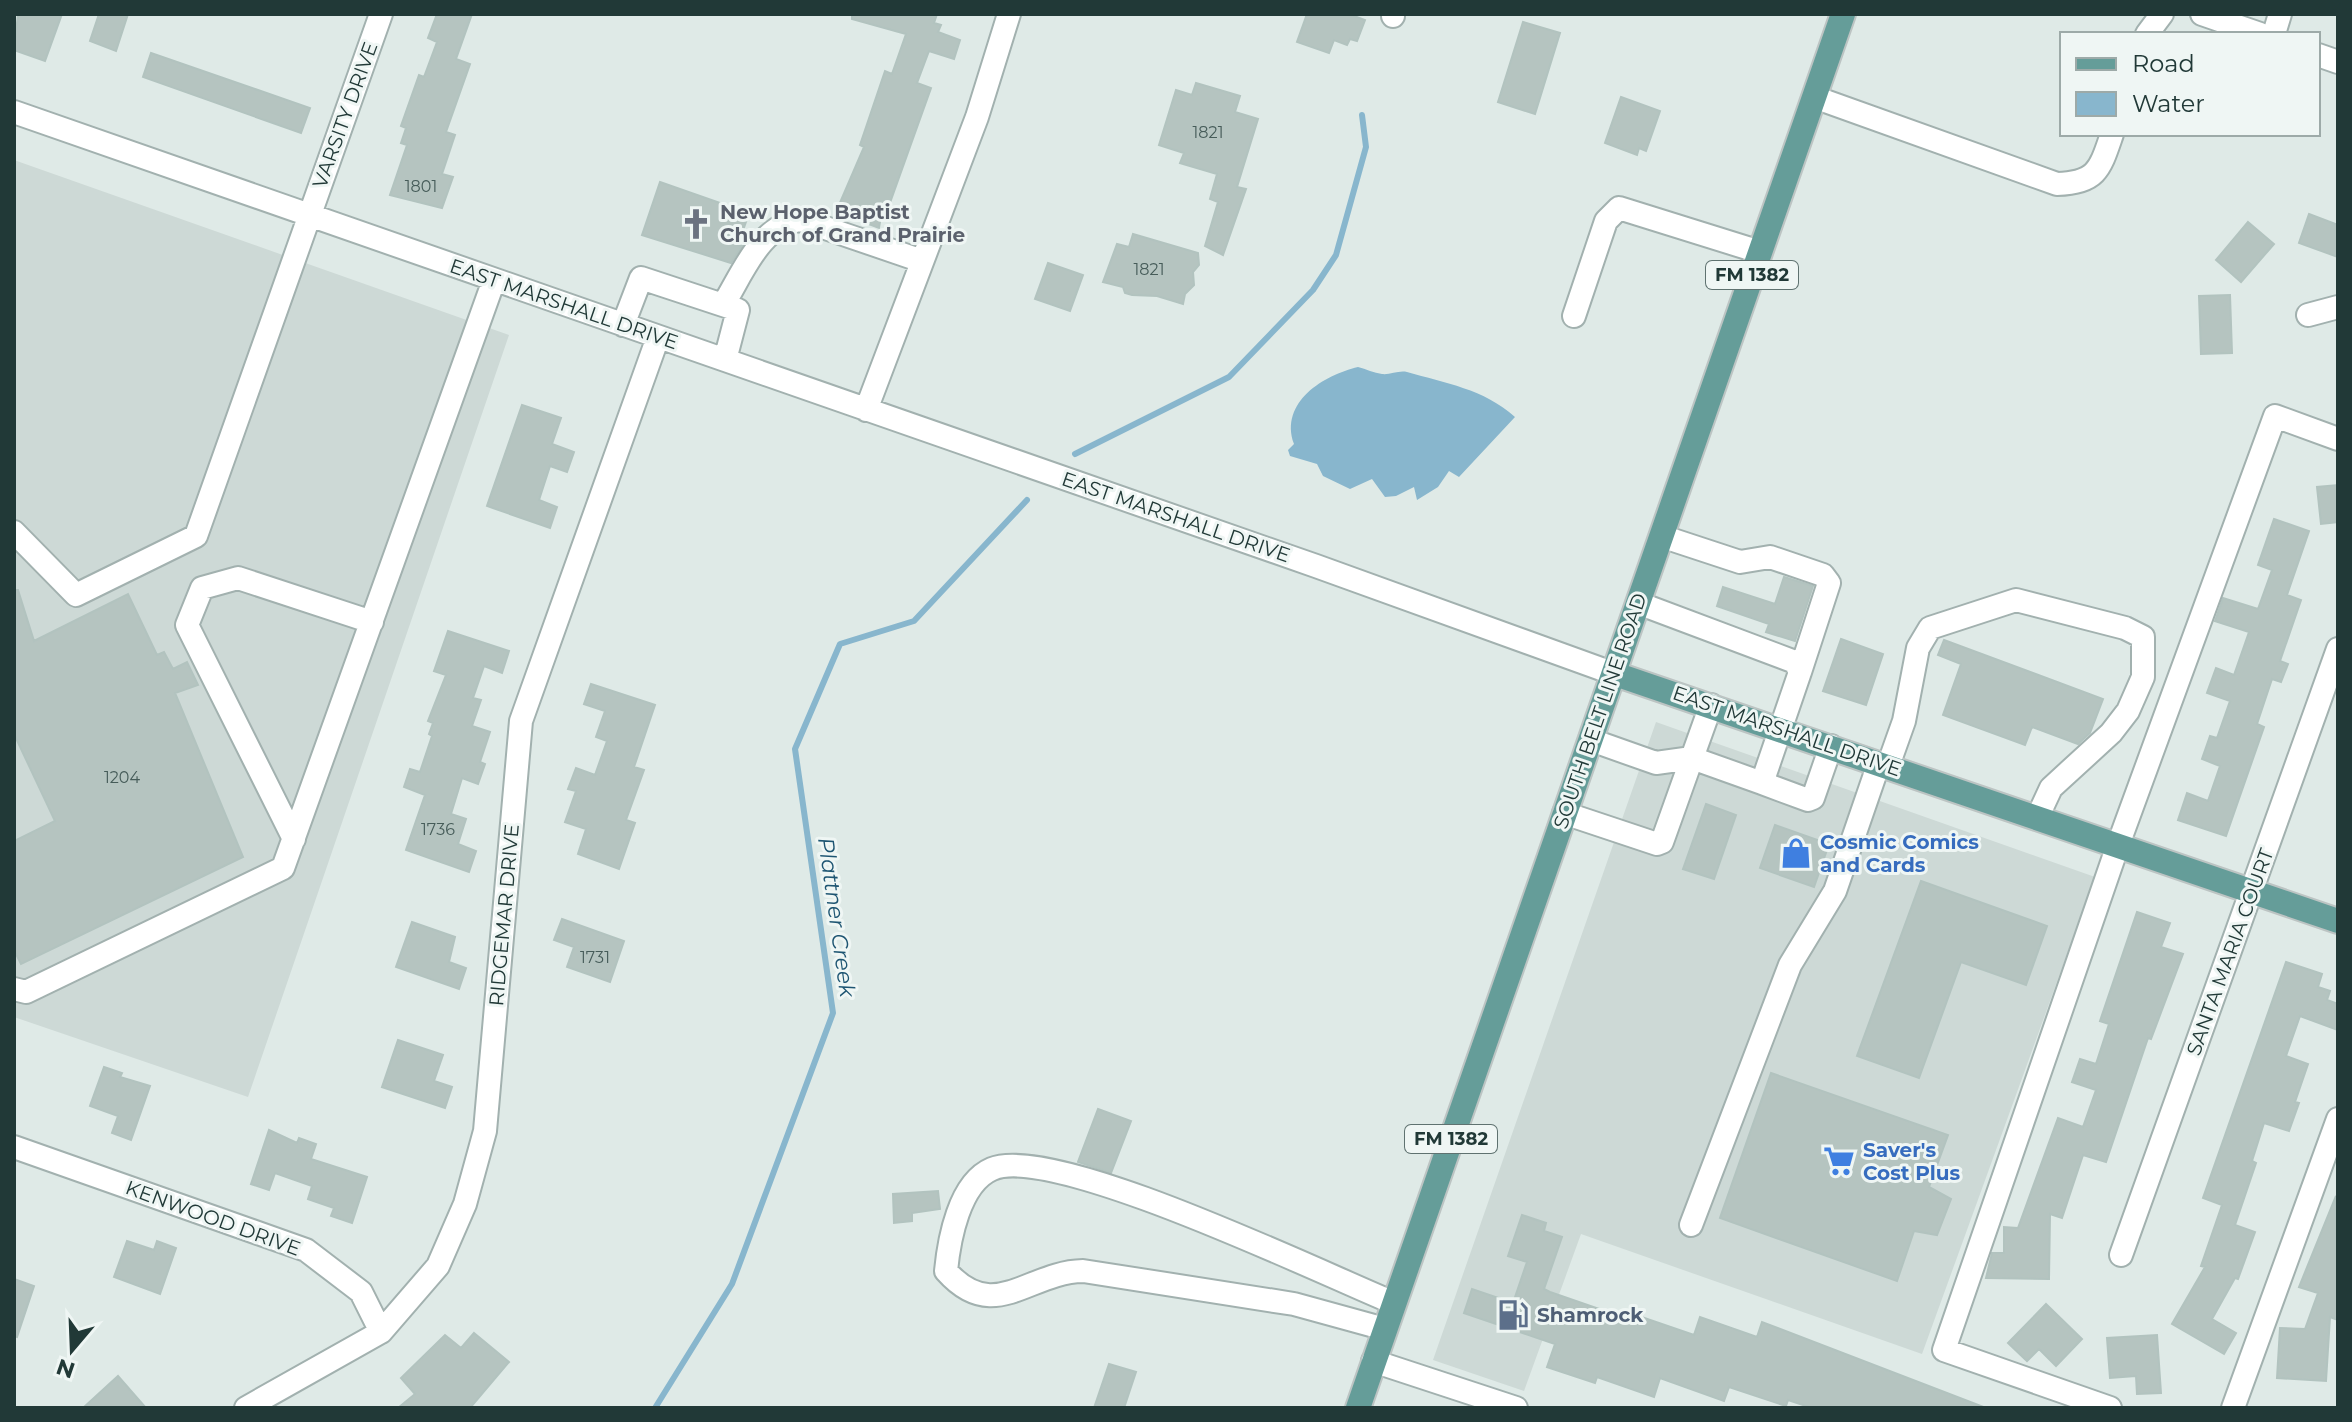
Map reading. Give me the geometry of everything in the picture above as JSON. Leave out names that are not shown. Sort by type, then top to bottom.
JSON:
[{"type":"main road","name":"SOUTH BELT LINE ROAD","points":[[1358,1408],[1843,14]]},
{"type":"main road","name":"EAST MARSHALL DRIVE","points":[[1615,674],[2338,921]]},
{"type":"street","name":"VARSITY DRIVE","points":[[14,532],[76,595],[196,536],[381,14]]},
{"type":"street","points":[[866,410],[977,117],[1009,14]]},
{"type":"street","points":[[2148,32],[2162,14]]},
{"type":"street","points":[[2202,14],[2254,32]]},
{"type":"street","points":[[1814,97],[2057,184],[2075,184],[2091,178],[2101,166],[2111,136]]},
{"type":"street","name":"EAST MARSHALL DRIVE","points":[[14,112],[1615,674]]},
{"type":"street","points":[[1574,316],[1606,221],[1619,208],[1760,252]]},
{"type":"street","points":[[723,305],[770,231],[785,221],[802,220],[922,261]]},
{"type":"street","points":[[623,325],[641,278],[738,310],[725,360]]},
{"type":"street","points":[[14,989],[26,992],[283,868],[494,280]]},
{"type":"street","points":[[2308,315],[2338,307]]},
{"type":"street","name":"RIDGEMAR DRIVE","points":[[246,1408],[381,1332],[438,1266],[465,1204],[485,1131],[521,721],[658,337]]},
{"type":"street","points":[[2110,1408],[1944,1350],[2118,845],[2275,416],[2338,439]]},
{"type":"street","points":[[1661,536],[1740,562],[1770,557],[1823,575],[1829,583],[1762,783]]},
{"type":"street","points":[[294,839],[187,625],[202,588],[238,578],[372,622]]},
{"type":"street","points":[[1691,1225],[1757,1044],[1790,965],[1835,891],[1904,721],[1918,648],[1930,628],[2016,600],[2125,628],[2143,637],[2143,677],[2128,711],[2111,733],[2051,788],[2037,818]]},
{"type":"street","points":[[1638,603],[1795,662],[1800,672]]},
{"type":"street","name":"SANTA MARIA COURT","points":[[2121,1255],[2338,649]]},
{"type":"street","points":[[1564,813],[1657,844],[1662,842],[1711,705]]},
{"type":"street","points":[[1591,740],[1656,763],[1692,758],[1808,800],[1813,798],[1831,746]]},
{"type":"street","points":[[2233,1408],[2338,1119]]},
{"type":"street","name":"KENWOOD DRIVE","points":[[14,1147],[306,1250],[361,1292],[381,1332]]},
{"type":"street","points":[[1385,1329],[1280,1301],[1083,1271],[1060,1272],[1010,1295],[993,1298],[974,1293],[958,1284],[946,1271],[948,1249],[971,1188],[991,1169],[1024,1164],[1139,1197],[1394,1303]]},
{"type":"street","points":[[1373,1361],[1516,1408]]},
{"type":"shaded area","points":[[14,160],[509,335],[248,1097],[14,1017]]},
{"type":"shaded area","points":[[1656,722],[2095,877],[1922,1354],[1581,1234],[1524,1391],[1433,1360]]},
{"type":"water","points":[[1358,367],[1382,374],[1407,372],[1464,388],[1503,407],[1515,417],[1459,477],[1449,471],[1438,487],[1417,500],[1414,487],[1396,496],[1385,497],[1372,479],[1350,489],[1323,476],[1317,464],[1290,456],[1288,450],[1294,444],[1291,429],[1299,403],[1332,376]]},
{"type":"building","points":[[18,14],[62,14],[45,61],[14,50]]},
{"type":"building","points":[[99,14],[128,14],[116,51],[90,41]]},
{"type":"building","points":[[437,14],[472,14],[456,59],[470,64],[446,132],[455,135],[442,174],[453,177],[442,208],[390,195],[407,145],[401,143],[406,128],[401,126],[419,75],[424,77],[437,42],[428,38]]},
{"type":"building","points":[[852,14],[937,14],[934,23],[941,25],[938,32],[960,40],[954,59],[929,51],[917,83],[931,88],[887,211],[882,210],[879,228],[836,212],[864,147],[860,145],[885,71],[892,74],[906,34],[852,19]]},
{"type":"building","points":[[1307,14],[1349,14],[1365,20],[1357,41],[1350,39],[1347,45],[1334,40],[1329,53],[1297,42]]},
{"type":"building","points":[[1523,22],[1560,33],[1535,114],[1498,102]]},
{"type":"building","points":[[151,53],[310,108],[301,133],[143,77]]},
{"type":"building","points":[[1196,83],[1240,96],[1235,112],[1258,119],[1237,187],[1246,189],[1223,255],[1205,246],[1218,202],[1210,199],[1217,174],[1180,163],[1184,153],[1159,145],[1176,90],[1192,95]]},
{"type":"building","points":[[1621,97],[1660,111],[1646,151],[1639,148],[1637,155],[1605,143]]},
{"type":"building","name":"New Hope Baptist Church of Grand Prairie","points":[[660,182],[749,213],[738,245],[742,246],[731,263],[642,235]]},
{"type":"building","points":[[2309,214],[2338,225],[2338,257],[2299,243]]},
{"type":"building","points":[[2248,222],[2274,244],[2241,282],[2216,260]]},
{"type":"building","points":[[1133,234],[1198,253],[1199,265],[1193,272],[1194,285],[1185,294],[1183,304],[1157,296],[1132,295],[1125,293],[1123,287],[1103,282],[1117,244],[1129,247]]},
{"type":"building","points":[[1048,263],[1083,275],[1070,311],[1035,299]]},
{"type":"building","points":[[2230,295],[2232,353],[2201,354],[2199,296]]},
{"type":"building","points":[[522,405],[561,418],[552,444],[574,452],[567,472],[550,466],[539,500],[557,507],[550,528],[487,506]]},
{"type":"building","points":[[2338,485],[2338,522],[2321,524],[2317,487]]},
{"type":"building","points":[[2274,519],[2309,531],[2287,595],[2301,600],[2280,661],[2288,664],[2281,682],[2272,679],[2257,724],[2264,727],[2226,836],[2178,820],[2187,793],[2208,801],[2220,766],[2202,759],[2210,736],[2217,738],[2230,701],[2207,693],[2216,668],[2234,675],[2249,632],[2215,621],[2223,598],[2258,609],[2272,570],[2258,565]]},
{"type":"building","points":[[1784,577],[1813,586],[1795,641],[1766,632],[1769,624],[1717,606],[1723,587],[1775,604]]},
{"type":"building","points":[[14,590],[18,590],[34,641],[128,594],[157,655],[164,652],[173,669],[187,662],[198,685],[175,693],[243,857],[21,964],[14,950],[14,841],[55,821],[14,734]]},
{"type":"building","points":[[448,631],[509,651],[502,673],[484,666],[473,698],[481,700],[472,726],[490,732],[480,762],[485,764],[478,784],[462,778],[451,814],[466,819],[458,844],[476,851],[469,872],[406,850],[425,795],[404,787],[410,769],[420,772],[432,736],[429,734],[433,723],[428,721],[446,675],[434,671]]},
{"type":"building","points":[[1841,639],[1883,654],[1866,705],[1823,691]]},
{"type":"building","points":[[1944,640],[2103,699],[2090,733],[2078,744],[2032,727],[2025,745],[1943,715],[1961,664],[1938,655]]},
{"type":"building","points":[[591,684],[655,705],[634,767],[644,770],[626,820],[635,823],[619,869],[578,854],[586,829],[565,822],[576,791],[568,789],[576,768],[595,775],[607,741],[596,737],[605,711],[584,704]]},
{"type":"building","points":[[1706,804],[1736,815],[1714,879],[1683,869]]},
{"type":"building","points":[[1775,825],[1829,844],[1814,887],[1760,868]]},
{"type":"building","points":[[1921,881],[2047,926],[2026,985],[1961,962],[1919,1078],[1857,1056]]},
{"type":"building","points":[[2137,912],[2170,923],[2161,947],[2183,954],[2151,1039],[2148,1038],[2106,1162],[2083,1155],[2062,1218],[2050,1214],[2049,1279],[1986,1278],[1992,1253],[2004,1253],[2004,1227],[2018,1228],[2058,1118],[2083,1127],[2096,1090],[2072,1082],[2080,1059],[2096,1064],[2109,1024],[2100,1021]]},
{"type":"building","points":[[562,919],[624,941],[610,982],[567,967],[574,947],[554,940]]},
{"type":"building","points":[[412,922],[455,937],[449,962],[466,968],[459,989],[396,967]]},
{"type":"building","points":[[2286,962],[2322,974],[2318,987],[2330,991],[2327,1000],[2338,1004],[2338,1030],[2300,1016],[2286,1056],[2308,1064],[2295,1102],[2299,1103],[2289,1131],[2264,1123],[2252,1161],[2256,1163],[2235,1225],[2255,1232],[2238,1279],[2235,1278],[2212,1319],[2236,1333],[2224,1354],[2172,1324],[2205,1267],[2201,1266],[2222,1205],[2203,1198]]},
{"type":"building","points":[[398,1040],[443,1055],[434,1081],[452,1087],[445,1108],[382,1087]]},
{"type":"building","points":[[104,1067],[122,1073],[120,1077],[150,1086],[131,1140],[112,1133],[118,1116],[90,1106]]},
{"type":"building","name":"Saver's Cost Plus","points":[[1771,1073],[1948,1135],[1929,1187],[1951,1199],[1937,1235],[1914,1231],[1897,1281],[1720,1218]]},
{"type":"building","points":[[1098,1109],[1131,1121],[1111,1173],[1078,1162]]},
{"type":"building","points":[[269,1130],[297,1143],[299,1138],[316,1144],[311,1159],[367,1177],[352,1223],[331,1216],[334,1208],[308,1199],[312,1186],[275,1173],[269,1190],[251,1184]]},
{"type":"building","points":[[938,1191],[940,1209],[912,1213],[912,1221],[894,1223],[893,1194]]},
{"type":"building","points":[[2336,1196],[2338,1320],[2330,1317],[2326,1381],[2277,1378],[2280,1328],[2305,1329],[2318,1293],[2299,1287]]},
{"type":"building","points":[[1522,1215],[1546,1223],[1544,1231],[1562,1237],[1544,1289],[1550,1292],[1628,1319],[1630,1313],[1694,1335],[1700,1317],[1757,1337],[1762,1322],[1986,1408],[1812,1408],[1788,1400],[1786,1406],[1729,1387],[1724,1401],[1660,1378],[1654,1397],[1597,1377],[1595,1383],[1547,1367],[1555,1344],[1464,1313],[1472,1289],[1513,1303],[1527,1262],[1508,1256]]},
{"type":"building","points":[[127,1241],[154,1250],[157,1241],[176,1248],[160,1294],[114,1277]]},
{"type":"building","points":[[14,1279],[34,1286],[17,1337],[14,1336]]},
{"type":"building","points":[[2046,1304],[2082,1339],[2056,1366],[2039,1349],[2027,1361],[2008,1343]]},
{"type":"building","points":[[474,1333],[509,1362],[470,1408],[398,1408],[415,1394],[401,1378],[445,1335],[461,1348]]},
{"type":"building","points":[[2157,1335],[2161,1393],[2137,1394],[2136,1376],[2110,1378],[2107,1338]]},
{"type":"building","points":[[1109,1364],[1136,1372],[1124,1408],[1094,1408]]},
{"type":"building","points":[[118,1376],[146,1408],[83,1408]]},
{"type":"waterway","name":"Plattner Creek","points":[[1075,454],[1229,377],[1313,290],[1336,255],[1366,147],[1362,115]]},
{"type":"waterway","name":"Plattner Creek","points":[[655,1408],[732,1284],[833,1013],[795,749],[840,644],[914,621],[1027,500]]},
{"type":"place","name":"New Hope Baptist Church of Grand Prairie","points":[[696,224]]},
{"type":"place","name":"Cosmic Comics and Cards","points":[[1796,853]]},
{"type":"place","name":"Saver's Cost Plus","points":[[1839,1161]]},
{"type":"place","name":"Shamrock","points":[[1513,1315]]}]
